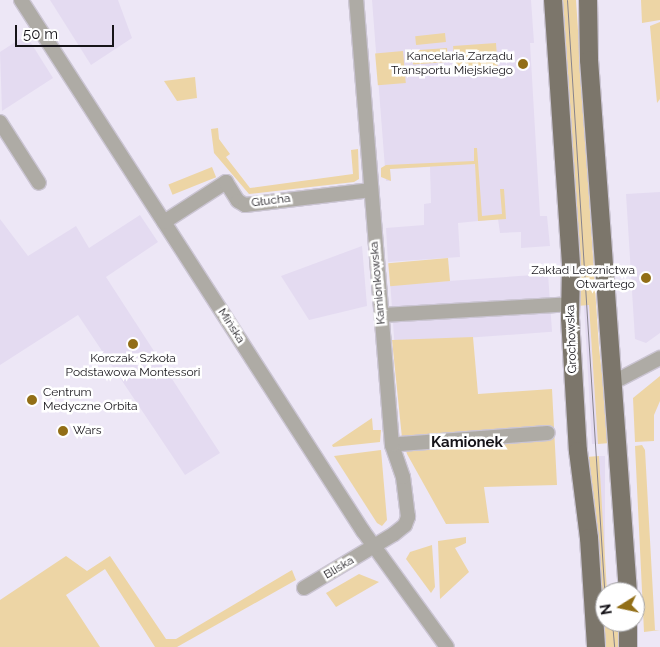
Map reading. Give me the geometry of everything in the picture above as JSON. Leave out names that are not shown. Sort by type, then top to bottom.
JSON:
[{"type":"main road","name":"Grochowska","points":[[552,0],[571,267],[570,304],[578,451],[589,538],[596,647]]},
{"type":"main road","points":[[588,0],[612,383],[627,582]]},
{"type":"main road","points":[[628,632],[628,647]]},
{"type":"street","name":"Mińska","points":[[21,0],[374,547],[447,647]]},
{"type":"street","name":"Kamionkowska","points":[[356,0],[370,190],[393,449],[402,473],[408,517],[405,525],[374,547]]},
{"type":"street","points":[[0,122],[39,184]]},
{"type":"street","name":"Głucha","points":[[164,222],[226,182],[238,201],[245,204],[370,190]]},
{"type":"street","points":[[381,315],[570,304]]},
{"type":"street","points":[[612,383],[660,358]]},
{"type":"street","points":[[400,444],[548,433]]},
{"type":"street","name":"Bliska","points":[[304,588],[374,547]]},
{"type":"shaded area","points":[[50,0],[118,0],[132,38],[91,65]]},
{"type":"shaded area","points":[[372,0],[531,0],[534,43],[530,43],[540,216],[547,216],[550,246],[521,248],[521,232],[500,233],[498,219],[458,223],[460,257],[388,262],[386,228],[424,225],[424,204],[431,203],[430,167],[390,169],[391,181],[386,181]]},
{"type":"shaded area","points":[[563,0],[576,0],[599,348],[610,443],[598,444],[589,305],[577,306],[580,262]]},
{"type":"shaded area","points":[[641,0],[660,0],[660,20],[642,23]]},
{"type":"shaded area","points":[[660,22],[660,99],[657,103],[650,26]]},
{"type":"shaded area","points":[[445,33],[446,42],[416,45],[415,36]]},
{"type":"shaded area","points":[[26,35],[53,78],[2,111],[0,52]]},
{"type":"shaded area","points":[[496,43],[498,69],[455,72],[453,46]]},
{"type":"shaded area","points":[[447,48],[448,62],[413,64],[412,50]]},
{"type":"shaded area","points":[[403,51],[406,83],[378,85],[375,53]]},
{"type":"shaded area","points":[[195,77],[197,98],[177,101],[164,81]]},
{"type":"shaded area","points":[[218,128],[219,139],[230,154],[226,157],[250,188],[353,174],[351,150],[358,149],[359,179],[354,182],[249,194],[214,153],[211,129]]},
{"type":"shaded area","points":[[474,148],[477,148],[482,216],[502,214],[500,189],[504,189],[506,219],[478,221],[475,164],[390,169],[391,181],[381,177],[381,168],[386,165],[474,161]]},
{"type":"shaded area","points":[[212,167],[216,177],[173,195],[168,185]]},
{"type":"shaded area","name":"Zakład Lecznictwa Otwartego","points":[[660,192],[660,333],[646,343],[635,339],[626,194]]},
{"type":"shaded area","points":[[140,215],[158,242],[106,277],[220,453],[185,475],[78,315],[0,365],[0,219],[28,256],[76,226],[89,248]]},
{"type":"shaded area","points":[[362,246],[367,306],[309,320],[281,276]]},
{"type":"shaded area","points":[[448,258],[450,281],[390,286],[388,263]]},
{"type":"shaded area","points":[[548,274],[552,332],[394,343],[390,285]]},
{"type":"shaded area","points":[[584,305],[589,305],[598,444],[592,444]]},
{"type":"shaded area","points":[[473,337],[478,394],[552,389],[557,485],[484,487],[489,523],[446,524],[407,454],[402,438],[392,340]]},
{"type":"shaded area","points":[[660,376],[660,401],[654,415],[654,441],[635,442],[633,398]]},
{"type":"shaded area","points":[[372,418],[373,430],[381,430],[380,442],[333,447],[332,445]]},
{"type":"shaded area","points":[[642,445],[645,450],[655,630],[660,630],[645,632],[645,582],[642,582],[635,446]]},
{"type":"shaded area","points":[[381,450],[387,520],[382,526],[377,523],[334,456]]},
{"type":"shaded area","points":[[599,456],[605,456],[605,582],[599,582]]},
{"type":"shaded area","points":[[599,456],[606,582],[601,582],[597,527],[586,457]]},
{"type":"shaded area","points":[[466,537],[466,543],[455,548],[469,572],[440,599],[438,541]]},
{"type":"shaded area","points":[[432,545],[435,587],[431,593],[406,559],[410,552]]},
{"type":"shaded area","points":[[66,556],[87,571],[110,556],[166,639],[176,639],[292,570],[296,580],[177,647],[155,647],[105,569],[66,595],[100,647],[0,647],[0,600]]},
{"type":"shaded area","points":[[359,574],[379,582],[336,607],[326,593]]},
{"type":"shaded area","points":[[604,632],[620,632],[619,647],[605,647]]},
{"type":"tram line","points":[[567,0],[604,582]]},
{"type":"tram line","points":[[613,632],[614,647]]},
{"type":"place","name":"Kancelaria Zarządu Transportu Miejskiego","points":[[523,64]]},
{"type":"place","name":"Zakład Lecznictwa Otwartego","points":[[646,278]]},
{"type":"place","name":"Korczak. Szkoła Podstawowa Montessori","points":[[133,344]]},
{"type":"place","name":"Centrum Medyczne Orbita","points":[[32,400]]},
{"type":"place","name":"Wars","points":[[63,431]]},
{"type":"district","name":"Kamionek","points":[[467,443]]}]
